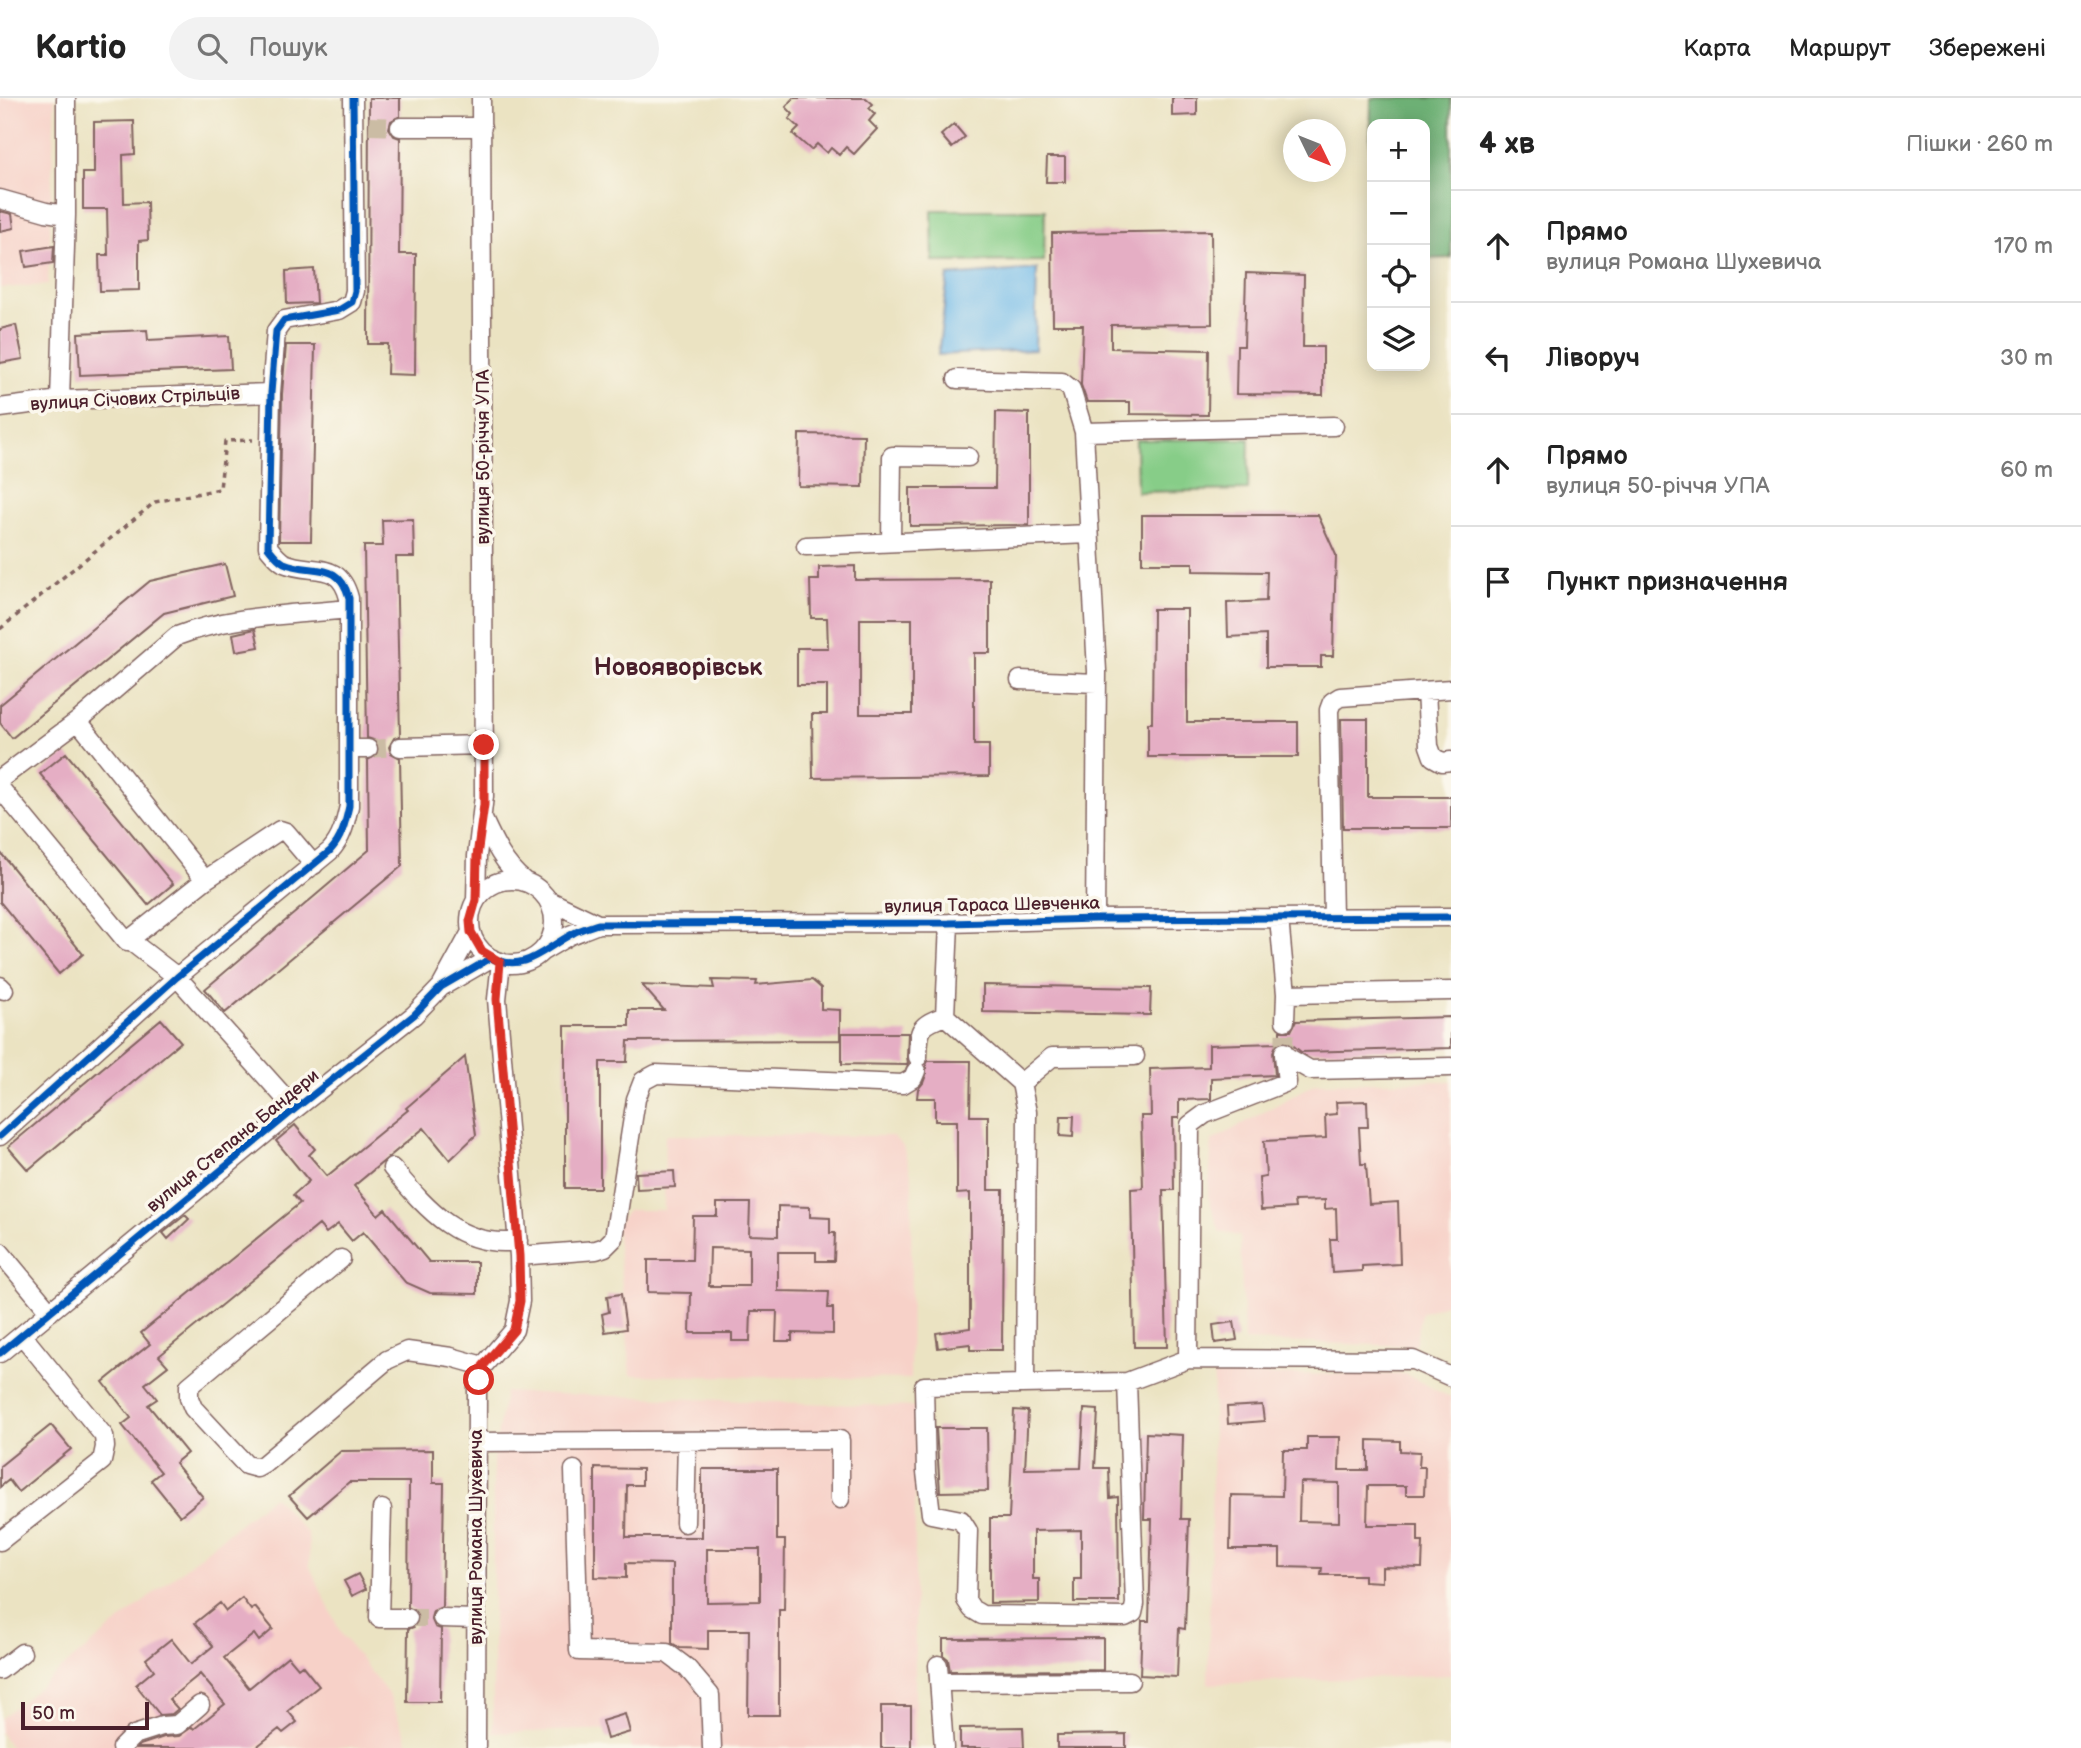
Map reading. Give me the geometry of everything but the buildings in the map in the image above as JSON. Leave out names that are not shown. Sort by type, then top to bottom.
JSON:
[{"type":"street","points":[[60,400],[66,215],[66,98]]},
{"type":"street","points":[[0,1136],[177,977],[314,864],[339,841],[345,825],[349,806],[349,598],[345,583],[330,572],[286,564],[276,558],[268,547],[271,393],[276,331],[284,320],[339,310],[352,302],[355,291],[362,126],[354,98]]},
{"type":"street","name":"вулиця 50-річчя УПА","points":[[476,900],[484,745],[481,98]]},
{"type":"street","points":[[400,127],[482,127]]},
{"type":"street","points":[[0,200],[66,215]]},
{"type":"street","points":[[957,379],[1062,382],[1071,389],[1084,432],[1097,683],[1095,919]]},
{"type":"street","name":"вулиця Січових Стрільців","points":[[0,408],[60,400],[271,393]]},
{"type":"street","points":[[1084,432],[1334,426]]},
{"type":"street","points":[[891,542],[892,456],[968,457]]},
{"type":"street","points":[[806,546],[1089,534]]},
{"type":"street","points":[[0,779],[78,721],[177,636],[193,630],[252,619],[349,609]]},
{"type":"street","points":[[1020,680],[1097,683]]},
{"type":"street","points":[[1333,917],[1329,710],[1332,702],[1340,697],[1451,689]]},
{"type":"street","points":[[1426,691],[1433,757],[1442,762],[1451,761]]},
{"type":"street","points":[[78,721],[205,880]]},
{"type":"street","points":[[400,747],[484,745]]},
{"type":"street","points":[[349,749],[368,749]]},
{"type":"street","points":[[0,788],[127,942],[129,940],[177,977],[295,1109]]},
{"type":"street","name":"вулиця 50-річчя УПА","points":[[482,817],[500,855],[524,881]]},
{"type":"street","points":[[129,940],[205,880],[280,830],[286,832],[314,864]]},
{"type":"street","points":[[502,881],[524,881],[534,886],[550,901],[555,923],[553,934],[541,952],[533,959],[511,964],[496,960],[482,951],[471,932],[470,921],[476,900],[492,885],[502,881]]},
{"type":"street","name":"вулиця Тараса Шевченка","points":[[550,901],[598,924]]},
{"type":"street","name":"вулиця Тараса Шевченка","points":[[541,952],[570,935],[598,924],[1451,917]]},
{"type":"street","points":[[1279,918],[1286,995],[1285,1021]]},
{"type":"street","points":[[946,1016],[949,923]]},
{"type":"street","name":"вулиця Степана Бандери","points":[[0,1353],[295,1109],[414,1015],[441,987],[471,932]]},
{"type":"street","points":[[341,1259],[189,1386],[189,1398],[193,1408],[246,1465],[257,1468],[264,1464],[387,1360],[407,1351],[451,1357],[483,1366],[514,1330],[520,1301],[518,1248],[496,960]]},
{"type":"street","name":"вулиця Степана Бандери","points":[[441,987],[496,960]]},
{"type":"street","points":[[1286,995],[1451,991]]},
{"type":"street","points":[[392,1168],[443,1222],[478,1239],[507,1242],[518,1248],[596,1250],[605,1247],[614,1238],[636,1098],[643,1082],[656,1074],[903,1084],[913,1078],[917,1064],[919,1032],[925,1023],[946,1016]]},
{"type":"street","points":[[946,1016],[1021,1083],[1027,1112],[1025,1384]]},
{"type":"street","points":[[1188,1359],[1190,1125],[1205,1114],[1287,1082],[1284,1054],[1310,1070],[1451,1067]]},
{"type":"street","points":[[1021,1083],[1052,1057],[1135,1056]]},
{"type":"street","points":[[0,1252],[50,1312]]},
{"type":"street","points":[[0,1541],[102,1461],[105,1447],[104,1436],[22,1335]]},
{"type":"street","points":[[1127,1382],[1135,1604],[1133,1612],[1125,1616],[982,1615],[972,1609],[967,1600],[968,1531],[961,1520],[931,1514],[926,1472],[924,1386],[1127,1382],[1188,1359],[1413,1360],[1451,1377]]},
{"type":"street","name":"вулиця Романа Шухевича","points":[[476,1748],[477,1386],[483,1366]]},
{"type":"street","points":[[477,1442],[839,1440],[840,1499]]},
{"type":"street","points":[[685,1522],[687,1441]]},
{"type":"street","points":[[574,1470],[579,1651],[667,1653],[677,1660],[710,1695],[712,1748]]},
{"type":"street","points":[[382,1509],[379,1618],[408,1618]]},
{"type":"street","points":[[442,1618],[476,1619]]},
{"type":"street","points":[[0,1670],[22,1653]]},
{"type":"street","points":[[944,1748],[938,1673],[1130,1681]]},
{"type":"street","points":[[121,1748],[134,1735],[162,1726],[177,1725],[200,1705]]},
{"type":"path","points":[[0,629],[155,502],[220,489],[225,441],[270,440]]},
{"type":"shaded area","points":[[0,98],[55,98],[48,285],[0,288]]},
{"type":"shaded area","points":[[1451,1081],[1451,1302],[1421,1313],[1415,1346],[1244,1341],[1240,1236],[1220,1232],[1208,1196],[1212,1141],[1316,1083]]},
{"type":"shaded area","points":[[665,1135],[893,1136],[903,1146],[912,1177],[910,1379],[631,1375],[616,1226],[628,1210],[664,1210]]},
{"type":"shaded area","points":[[1405,1374],[1451,1398],[1451,1675],[1208,1684],[1214,1375]]},
{"type":"shaded area","points":[[505,1392],[915,1407],[915,1748],[631,1748],[625,1729],[493,1733],[493,1460]]},
{"type":"shaded area","points":[[273,1496],[308,1534],[310,1567],[341,1634],[389,1695],[410,1747],[11,1748],[0,1732],[0,1719]]},
{"type":"green space","points":[[1371,98],[1451,98],[1451,258],[1430,259],[1430,119],[1371,119]]},
{"type":"green space","points":[[932,210],[1045,210],[1044,261],[933,262]]},
{"type":"green space","points":[[1249,439],[1248,490],[1137,492],[1136,440]]},
{"type":"water","points":[[1037,269],[1035,350],[938,355],[948,276]]},
{"type":"tunnel","points":[[369,126],[400,127]]},
{"type":"tunnel","points":[[368,749],[400,747]]},
{"type":"tunnel","points":[[1284,1052],[1285,1021]]},
{"type":"tunnel","points":[[408,1618],[442,1618]]},
{"type":"cycle path","points":[[0,1136],[177,977],[330,851],[342,830],[349,806],[349,598],[339,578],[323,570],[284,563],[268,547],[271,393],[276,331],[284,320],[339,310],[352,302],[355,291],[353,98]]},
{"type":"cycle path","points":[[0,1353],[295,1109],[414,1015],[441,987],[491,958],[503,962],[524,961],[575,932],[598,924],[1451,917]]},
{"type":"district","name":"Новояворівськ","points":[[678,667]]},
{"type":"route","points":[[479,1380],[483,1366],[514,1330],[520,1301],[519,1256],[497,999],[500,962],[482,951],[475,942],[470,921],[476,900],[477,856],[484,805],[484,745]]}]
